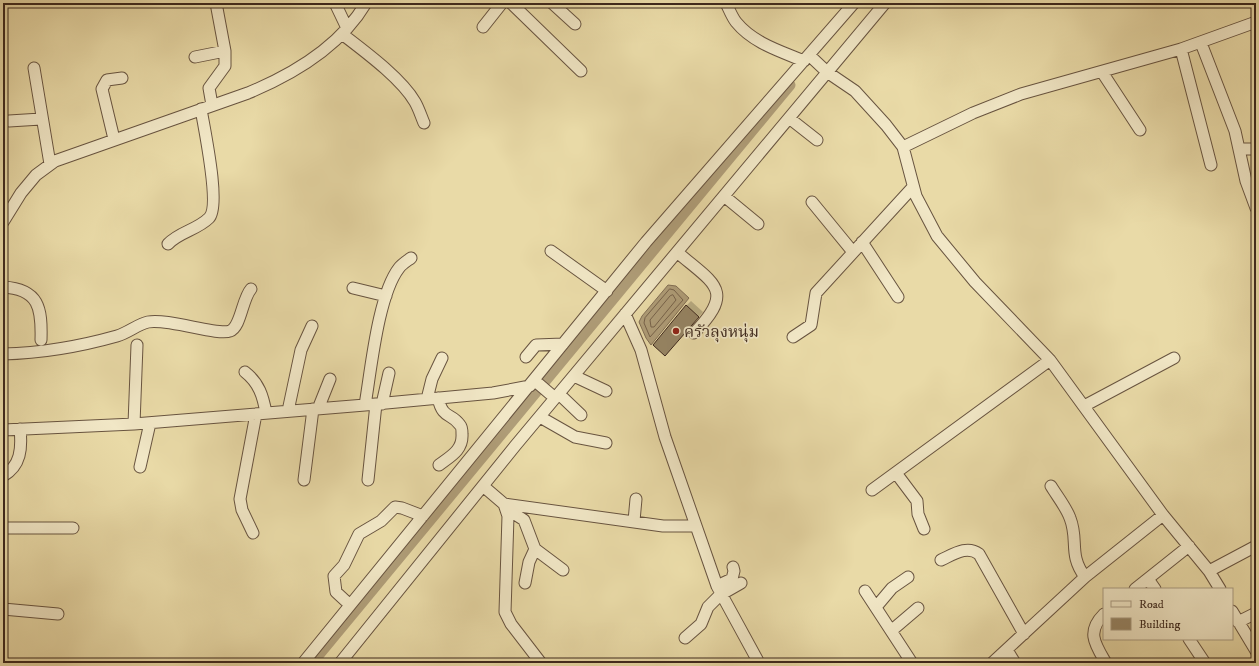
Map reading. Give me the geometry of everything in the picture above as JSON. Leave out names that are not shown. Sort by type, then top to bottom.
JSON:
[{"type":"street","points":[[212,106],[209,88],[225,66],[216,3]]},
{"type":"street","points":[[335,3],[345,31],[406,91],[415,102],[424,122]]},
{"type":"street","points":[[3,222],[21,193],[36,175],[50,164],[66,156],[212,106],[278,81],[305,64],[333,43],[357,18],[366,3]]},
{"type":"street","points":[[483,27],[502,3]]},
{"type":"street","points":[[511,3],[581,71]]},
{"type":"street","points":[[552,3],[575,24]]},
{"type":"street","points":[[726,3],[735,22],[750,36],[767,46],[808,58],[855,91],[886,125],[903,147],[913,187],[937,236],[975,282],[1050,360],[1163,515],[1209,570],[1219,588]]},
{"type":"street","points":[[303,663],[423,516],[534,384],[563,344],[651,236],[808,58],[854,3]]},
{"type":"street","points":[[340,663],[540,417],[555,395],[574,376],[789,118],[825,70],[885,3]]},
{"type":"street","points":[[903,147],[973,113],[1021,94],[1181,50],[1256,22]]},
{"type":"street","points":[[1202,43],[1226,105],[1239,148],[1246,181],[1256,208]]},
{"type":"street","points":[[1181,50],[1211,165]]},
{"type":"street","points":[[195,56],[224,51]]},
{"type":"street","points":[[34,68],[50,164]]},
{"type":"street","points":[[1102,72],[1140,130]]},
{"type":"street","points":[[114,139],[102,89],[107,80],[122,78]]},
{"type":"street","points":[[168,244],[173,239],[191,231],[210,217],[214,201],[201,109]]},
{"type":"street","points":[[789,118],[817,140]]},
{"type":"street","points":[[9,121],[42,119]]},
{"type":"street","points":[[1239,148],[1256,149]]},
{"type":"street","points":[[793,337],[811,325],[816,293],[913,187]]},
{"type":"street","points":[[724,196],[758,224]]},
{"type":"street","points":[[812,202],[853,252]]},
{"type":"street","points":[[862,242],[898,297]]},
{"type":"street","points":[[551,251],[607,291]]},
{"type":"street","points":[[677,252],[707,278],[715,287],[718,295],[717,305],[708,319],[694,333]]},
{"type":"street","points":[[368,480],[375,404],[376,335],[386,296],[399,267],[411,258]]},
{"type":"street","points":[[3,286],[18,288],[28,293],[38,304],[42,316],[41,340]]},
{"type":"street","points":[[353,288],[386,296]]},
{"type":"street","points":[[3,354],[50,352],[84,345],[119,335],[148,322],[187,325],[230,332],[236,326],[244,299],[251,289]]},
{"type":"street","points":[[625,314],[641,350],[665,437],[695,526],[719,590],[759,663]]},
{"type":"street","points":[[288,411],[301,350],[312,326]]},
{"type":"street","points":[[526,357],[536,345],[563,344]]},
{"type":"street","points":[[134,424],[137,345]]},
{"type":"street","points":[[440,464],[456,453],[461,446],[462,436],[462,426],[456,420],[444,414],[432,398],[432,379],[442,358]]},
{"type":"street","points":[[1084,406],[1174,358]]},
{"type":"street","points":[[872,490],[1050,360]]},
{"type":"street","points":[[245,372],[255,380],[264,400],[240,499],[242,510],[253,533]]},
{"type":"street","points":[[375,404],[389,373]]},
{"type":"street","points":[[574,376],[606,391]]},
{"type":"street","points":[[304,480],[315,409],[330,379]]},
{"type":"street","points":[[3,430],[134,424],[375,404],[493,393],[534,384],[555,395],[581,414]]},
{"type":"street","points":[[540,417],[575,437],[606,443]]},
{"type":"street","points":[[140,467],[150,422]]},
{"type":"street","points":[[3,476],[10,472],[16,464],[20,454],[20,429]]},
{"type":"street","points":[[896,473],[917,501],[918,514],[924,530]]},
{"type":"street","points":[[483,486],[505,507],[524,520],[535,549],[563,570]]},
{"type":"street","points":[[1051,486],[1070,517],[1077,566],[1086,576]]},
{"type":"street","points":[[634,521],[636,499]]},
{"type":"street","points":[[350,605],[336,592],[334,576],[344,565],[359,534],[381,521],[395,507],[423,516]]},
{"type":"street","points":[[505,507],[634,521],[663,526],[695,526]]},
{"type":"street","points":[[505,507],[509,523],[505,612],[511,624],[541,663]]},
{"type":"street","points":[[992,663],[1086,576],[1163,515]]},
{"type":"street","points":[[3,528],[74,528]]},
{"type":"street","points":[[1136,588],[1189,546]]},
{"type":"street","points":[[1209,570],[1256,546]]},
{"type":"street","points":[[525,583],[529,562],[535,549]]},
{"type":"street","points":[[941,560],[964,550],[973,549],[979,554],[1024,634]]},
{"type":"street","points":[[685,638],[701,624],[708,607],[719,590],[732,579],[734,572],[733,567]]},
{"type":"street","points":[[876,607],[892,588],[908,577]]},
{"type":"street","points":[[1148,578],[1154,588]]},
{"type":"street","points":[[719,590],[741,583]]},
{"type":"street","points":[[865,591],[912,663]]},
{"type":"street","points":[[891,631],[918,608]]},
{"type":"street","points":[[3,609],[58,614]]},
{"type":"street","points":[[1233,613],[1256,651]]},
{"type":"street","points":[[1238,622],[1256,613]]},
{"type":"street","points":[[1103,615],[1095,624],[1094,642],[1106,663]]},
{"type":"street","points":[[1190,640],[1205,663]]},
{"type":"street","points":[[1007,650],[1015,663]]},
{"type":"water","points":[[668,285],[676,286],[689,298],[651,345],[639,322],[642,316]]},
{"type":"building","name":"ครัวลุงหนุ่ม","points":[[686,305],[699,317],[665,356],[653,345]]},
{"type":"waterway","points":[[312,663],[790,85]]},
{"type":"place","name":"ครัวลุงหนุ่ม","points":[[676,331]]}]
